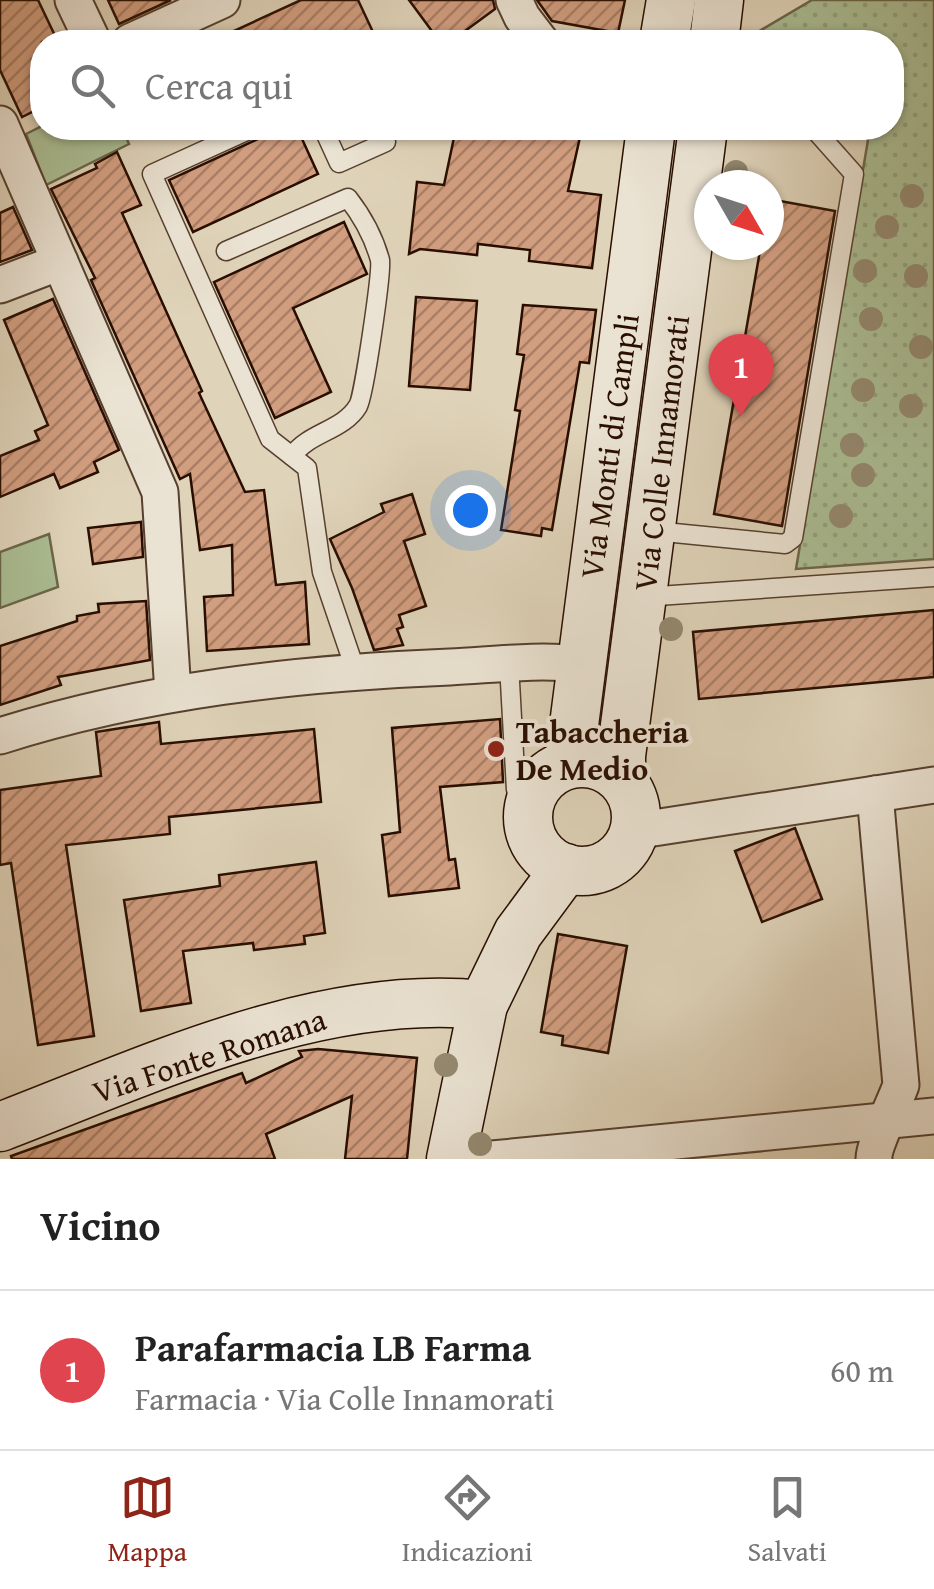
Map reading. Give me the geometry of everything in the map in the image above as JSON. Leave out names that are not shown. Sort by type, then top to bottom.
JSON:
[{"type":"street","points":[[73,0],[87,30]]},
{"type":"street","points":[[156,30],[222,0]]},
{"type":"street","points":[[514,0],[532,30]]},
{"type":"street","points":[[666,30],[671,0]]},
{"type":"street","points":[[715,30],[719,0]]},
{"type":"street","points":[[0,124],[160,492],[173,693]]},
{"type":"street","name":"Via Monti di Campli","points":[[552,777],[580,664],[649,140]]},
{"type":"street","name":"Via Colle Innamorati","points":[[621,778],[701,140]]},
{"type":"street","points":[[0,285],[60,262]]},
{"type":"street","points":[[0,736],[54,718],[173,693],[356,672],[580,664]]},
{"type":"street","points":[[597,764],[621,778],[634,803],[634,831],[627,847],[608,864],[583,871],[566,868],[540,850],[530,831],[529,810],[552,777],[597,764]]},
{"type":"street","points":[[634,831],[934,785]]},
{"type":"street","points":[[874,1159],[874,1149],[890,1120],[901,1085],[875,794]]},
{"type":"street","points":[[451,1159],[483,1005],[518,933],[566,868]]},
{"type":"street","name":"Via Fonte Romana","points":[[0,1127],[291,1023],[419,1003],[483,1005]]},
{"type":"street","points":[[492,1159],[579,1155],[934,1116]]},
{"type":"lane","points":[[226,140],[152,174],[270,439],[307,468],[322,572],[356,672]]},
{"type":"lane","points":[[329,140],[340,163],[385,140]]},
{"type":"lane","points":[[652,530],[785,544],[793,538],[854,174],[824,140]]},
{"type":"lane","points":[[226,250],[348,198],[362,216],[381,264],[361,403],[346,421],[302,442],[292,456]]},
{"type":"lane","points":[[643,598],[934,577]]},
{"type":"lane","points":[[509,664],[516,790],[552,777]]},
{"type":"green space","points":[[812,0],[934,0],[934,559],[796,569],[868,140],[904,140],[904,30],[761,30]]},
{"type":"green space","points":[[30,132],[30,140],[127,140],[129,144],[46,185],[26,134]]},
{"type":"green space","points":[[49,534],[58,587],[0,608],[0,552]]},
{"type":"building","points":[[0,0],[38,0],[52,30],[30,30],[30,113],[22,117],[0,70]]},
{"type":"building","points":[[108,0],[171,0],[119,24]]},
{"type":"building","points":[[301,0],[358,0],[372,30],[236,30]]},
{"type":"building","points":[[409,0],[493,0],[495,9],[466,30],[431,30]]},
{"type":"building","points":[[537,0],[625,0],[619,30],[552,21]]},
{"type":"building","points":[[256,140],[302,140],[318,174],[193,232],[169,180]]},
{"type":"building","points":[[453,140],[579,140],[568,191],[601,195],[592,268],[529,261],[530,250],[478,244],[477,255],[420,249],[409,254],[417,182],[444,185]]},
{"type":"building","points":[[117,152],[141,205],[122,213],[202,391],[199,393],[245,492],[264,490],[276,585],[305,582],[309,644],[207,651],[204,597],[233,595],[232,545],[200,550],[190,474],[180,479],[91,280],[95,278],[51,189],[97,168],[95,164]]},
{"type":"building","points":[[784,202],[835,211],[782,526],[714,514],[758,260],[784,260]]},
{"type":"building","points":[[13,207],[32,250],[0,262],[0,213]]},
{"type":"building","points":[[344,222],[367,274],[293,308],[331,392],[275,418],[214,282]]},
{"type":"building","points":[[416,297],[477,301],[470,390],[409,386]]},
{"type":"building","points":[[53,299],[119,450],[94,462],[98,472],[60,488],[54,474],[0,497],[0,456],[39,440],[35,431],[48,425],[4,320]]},
{"type":"building","points":[[523,305],[596,310],[589,363],[580,362],[552,530],[542,528],[541,536],[501,530],[520,411],[515,410],[524,355],[517,354]]},
{"type":"building","points":[[412,494],[425,534],[404,541],[426,606],[399,615],[403,627],[397,629],[403,645],[374,650],[330,539],[384,512],[381,504]]},
{"type":"building","points":[[141,522],[143,557],[93,564],[88,528]]},
{"type":"building","points":[[146,601],[150,660],[58,677],[61,685],[0,705],[0,646],[77,621],[77,616],[99,612],[98,604]]},
{"type":"building","points":[[934,610],[934,677],[699,699],[693,632]]},
{"type":"building","points":[[500,719],[503,782],[440,787],[449,860],[455,859],[459,888],[389,896],[382,835],[400,832],[392,728]]},
{"type":"building","points":[[159,722],[161,744],[314,729],[321,802],[169,817],[170,834],[66,845],[94,1036],[38,1045],[11,863],[0,865],[0,790],[101,776],[96,732]]},
{"type":"building","points":[[795,828],[822,899],[762,922],[735,851]]},
{"type":"building","points":[[316,862],[325,933],[304,936],[305,944],[254,950],[253,943],[183,951],[191,1003],[141,1011],[124,900],[220,886],[219,875]]},
{"type":"building","points":[[558,934],[627,946],[608,1053],[562,1045],[563,1036],[541,1032]]},
{"type":"building","points":[[318,1049],[417,1058],[407,1159],[345,1159],[352,1096],[266,1134],[275,1159],[12,1159],[11,1156],[242,1073],[246,1083],[302,1057],[299,1051]]},
{"type":"place","name":"Parafarmacia LB Farma","points":[[741,416]]},
{"type":"place","name":"Tabaccheria De Medio","points":[[496,749]]}]
